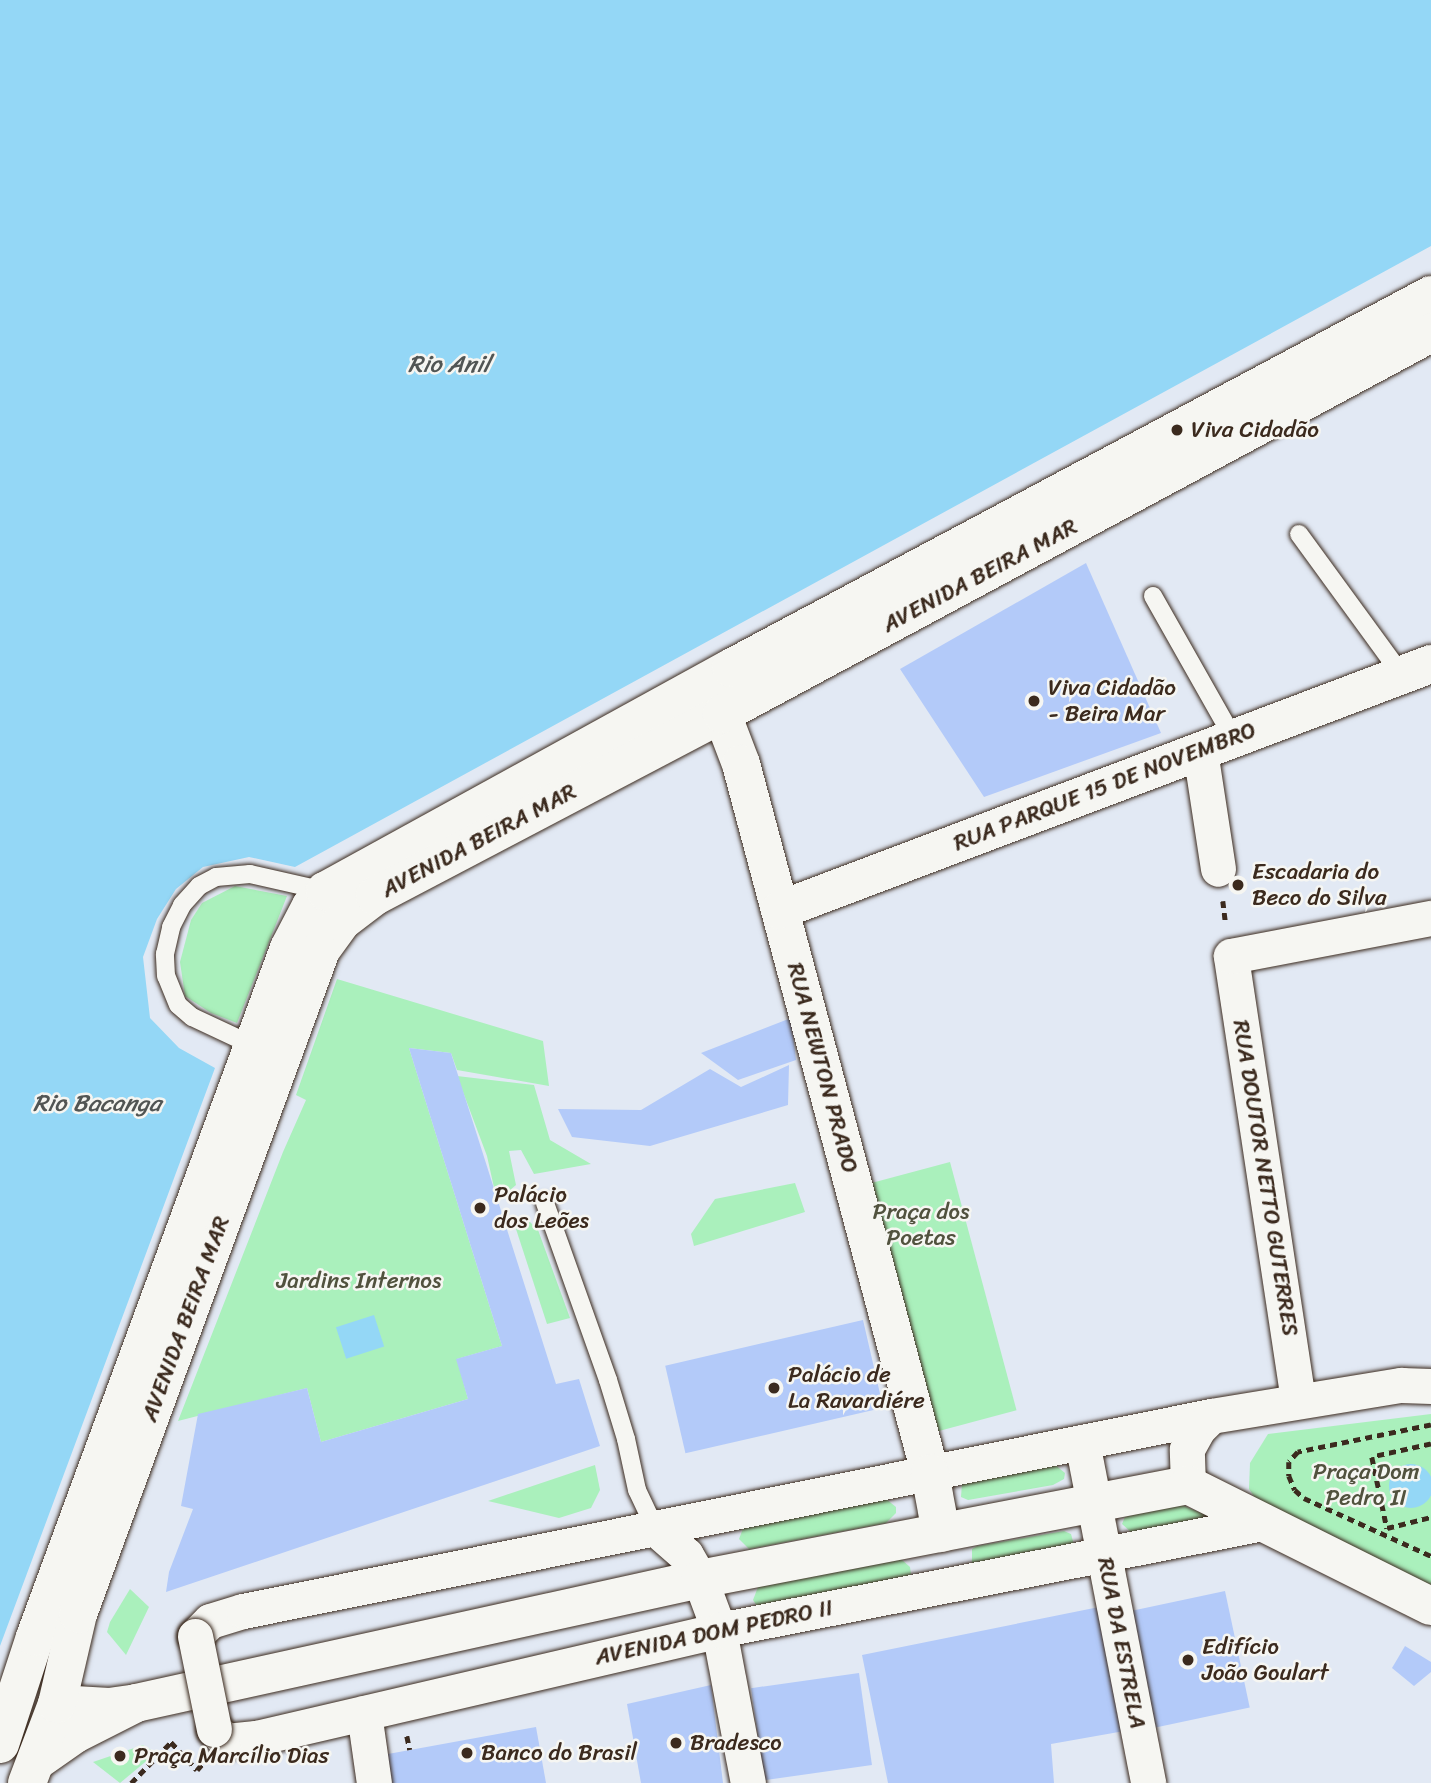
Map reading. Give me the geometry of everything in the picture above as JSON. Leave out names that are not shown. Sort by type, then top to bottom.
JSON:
[{"type":"main road","name":"AVENIDA BEIRA MAR","points":[[0,1744],[35,1637],[289,948],[311,906],[325,891],[695,688],[1431,295]]},
{"type":"main road","name":"AVENIDA BEIRA MAR","points":[[32,1771],[57,1704],[78,1614],[321,950],[354,909],[1431,333]]},
{"type":"main road","name":"RUA PARQUE 15 DE NOVEMBRO","points":[[780,910],[1417,669]]},
{"type":"main road","name":"RUA NEWTON PRADO","points":[[695,688],[722,714],[741,764],[930,1472],[941,1533]]},
{"type":"main road","points":[[35,1637],[32,1680],[36,1692],[57,1704],[109,1707],[700,1579],[1188,1485],[1431,1606]]},
{"type":"main road","points":[[32,1771],[75,1734],[136,1703]]},
{"type":"street","points":[[1217,745],[1218,869]]},
{"type":"street","points":[[1231,956],[1431,918]]},
{"type":"street","name":"RUA DOUTOR NETTO GUTERRES","points":[[1231,956],[1298,1400]]},
{"type":"street","name":"AVENIDA DOM PEDRO II","points":[[1263,1522],[719,1630],[235,1742],[219,1737],[214,1729],[195,1636],[210,1620],[243,1611],[1211,1416],[1298,1400],[1430,1383]]},
{"type":"street","points":[[1188,1485],[1187,1449],[1198,1429],[1211,1416]]},
{"type":"street","name":"RUA DA ESTRELA","points":[[1082,1443],[1148,1783]]},
{"type":"street","points":[[655,1528],[686,1555],[700,1579],[719,1630],[748,1783]]},
{"type":"street","name":"RUA NEWTON PRADO","points":[[941,1533],[950,1584]]},
{"type":"street","points":[[364,1713],[374,1783]]},
{"type":"lane","points":[[1299,534],[1417,669]]},
{"type":"lane","points":[[1153,596],[1217,745]]},
{"type":"lane","points":[[254,1046],[192,1017],[178,1005],[166,976],[165,954],[171,927],[182,905],[199,886],[216,877],[250,874],[325,891]]},
{"type":"lane","points":[[545,1203],[612,1392],[637,1490],[655,1528]]},
{"type":"path","points":[[1218,869],[1231,956]]},
{"type":"path","points":[[1431,1425],[1297,1452],[1289,1462],[1289,1476],[1295,1490],[1304,1498],[1431,1556]]},
{"type":"path","points":[[1431,1444],[1372,1457],[1387,1528],[1431,1517]]},
{"type":"path","points":[[131,1783],[171,1742],[197,1770],[203,1764]]},
{"type":"green space","points":[[235,886],[287,896],[237,1023],[211,1013],[185,996],[180,962],[191,920],[202,903]]},
{"type":"green space","name":"Jardins Internos","points":[[337,979],[543,1041],[549,1086],[457,1070],[451,1053],[409,1048],[502,1346],[457,1359],[468,1399],[321,1442],[307,1388],[178,1421],[283,1152],[306,1100],[296,1095]]},
{"type":"green space","points":[[457,1076],[534,1085],[550,1140],[591,1164],[534,1174],[521,1150],[509,1151],[516,1185],[497,1201],[487,1156]]},
{"type":"green space","name":"Praça dos Poetas","points":[[950,1162],[1017,1410],[930,1434],[863,1185]]},
{"type":"green space","points":[[795,1183],[805,1212],[694,1246],[691,1234],[715,1199]]},
{"type":"green space","points":[[530,1222],[538,1230],[570,1318],[547,1324],[515,1226]]},
{"type":"green space","name":"Praça Dom Pedro II","points":[[1431,1414],[1431,1585],[1260,1505],[1249,1489],[1250,1463],[1268,1434]]},
{"type":"green space","points":[[1054,1464],[1065,1473],[1064,1479],[1053,1485],[968,1500],[961,1497],[962,1483]]},
{"type":"green space","points":[[595,1465],[600,1490],[591,1508],[559,1518],[488,1501]]},
{"type":"green space","points":[[886,1499],[896,1507],[896,1513],[886,1523],[749,1549],[739,1539],[744,1526]]},
{"type":"green space","points":[[1177,1503],[1213,1518],[1132,1533],[1122,1524],[1125,1517]]},
{"type":"green space","points":[[1064,1531],[1071,1534],[1074,1545],[972,1564],[972,1549],[977,1546]]},
{"type":"green space","points":[[901,1559],[910,1567],[911,1574],[906,1580],[757,1606],[753,1600],[758,1587]]},
{"type":"green space","points":[[130,1589],[149,1607],[126,1655],[107,1632]]},
{"type":"green space","points":[[143,1745],[156,1753],[120,1783],[93,1762]]},
{"type":"water","name":"Rio Anil","points":[[0,0],[1431,0],[1431,246],[295,867],[249,857],[203,867],[176,889],[157,919],[143,957],[150,1018],[179,1048],[215,1068],[0,1646]]},
{"type":"water","points":[[374,1315],[384,1346],[346,1359],[336,1327]]},
{"type":"water","points":[[1411,1464],[1420,1465],[1427,1470],[1432,1477],[1432,1495],[1427,1502],[1420,1507],[1411,1508],[1402,1507],[1395,1502],[1390,1495],[1389,1486],[1390,1477],[1395,1470],[1402,1465]]},
{"type":"building","name":"Viva Cidadão - Beira Mar","points":[[1086,563],[1161,733],[984,797],[900,669]]},
{"type":"building","points":[[791,1018],[796,1060],[738,1080],[701,1053]]},
{"type":"building","name":"Palácio dos Leões","points":[[409,1048],[451,1053],[556,1384],[579,1379],[600,1446],[166,1592],[169,1572],[193,1509],[181,1506],[198,1414],[307,1388],[321,1442],[468,1399],[456,1359],[502,1346]]},
{"type":"building","points":[[789,1065],[788,1105],[650,1146],[572,1137],[558,1109],[641,1110],[710,1069],[741,1087]]},
{"type":"building","name":"Palácio de La Ravardiére","points":[[863,1320],[883,1408],[685,1453],[665,1366]]},
{"type":"building","name":"Edifício João Goulart","points":[[1225,1591],[1250,1707],[1151,1728],[1126,1612]]},
{"type":"building","points":[[1109,1605],[1130,1730],[1051,1744],[1054,1783],[888,1783],[862,1655]]},
{"type":"building","points":[[1405,1646],[1431,1662],[1431,1672],[1414,1686],[1392,1668]]},
{"type":"building","points":[[859,1673],[872,1765],[764,1780],[751,1688]]},
{"type":"building","name":"Bradesco","points":[[711,1685],[723,1783],[641,1783],[627,1704]]},
{"type":"building","name":"Banco do Brasil","points":[[536,1727],[546,1783],[382,1783],[377,1756]]},
{"type":"place","name":"Viva Cidadão","points":[[1177,430]]},
{"type":"place","name":"Viva Cidadão - Beira Mar","points":[[1034,701]]},
{"type":"place","name":"Escadaria do Beco do Silva","points":[[1238,885]]},
{"type":"place","name":"Palácio dos Leões","points":[[480,1208]]},
{"type":"place","name":"Palácio de La Ravardiére","points":[[774,1388]]},
{"type":"place","name":"Edifício João Goulart","points":[[1188,1660]]},
{"type":"place","name":"Bradesco","points":[[676,1743]]},
{"type":"place","name":"Banco do Brasil","points":[[467,1753]]},
{"type":"place","name":"Praça Marcílio Dias","points":[[120,1756]]},
{"type":"water label","name":"Rio Bacanga","points":[[97,1104]]}]
